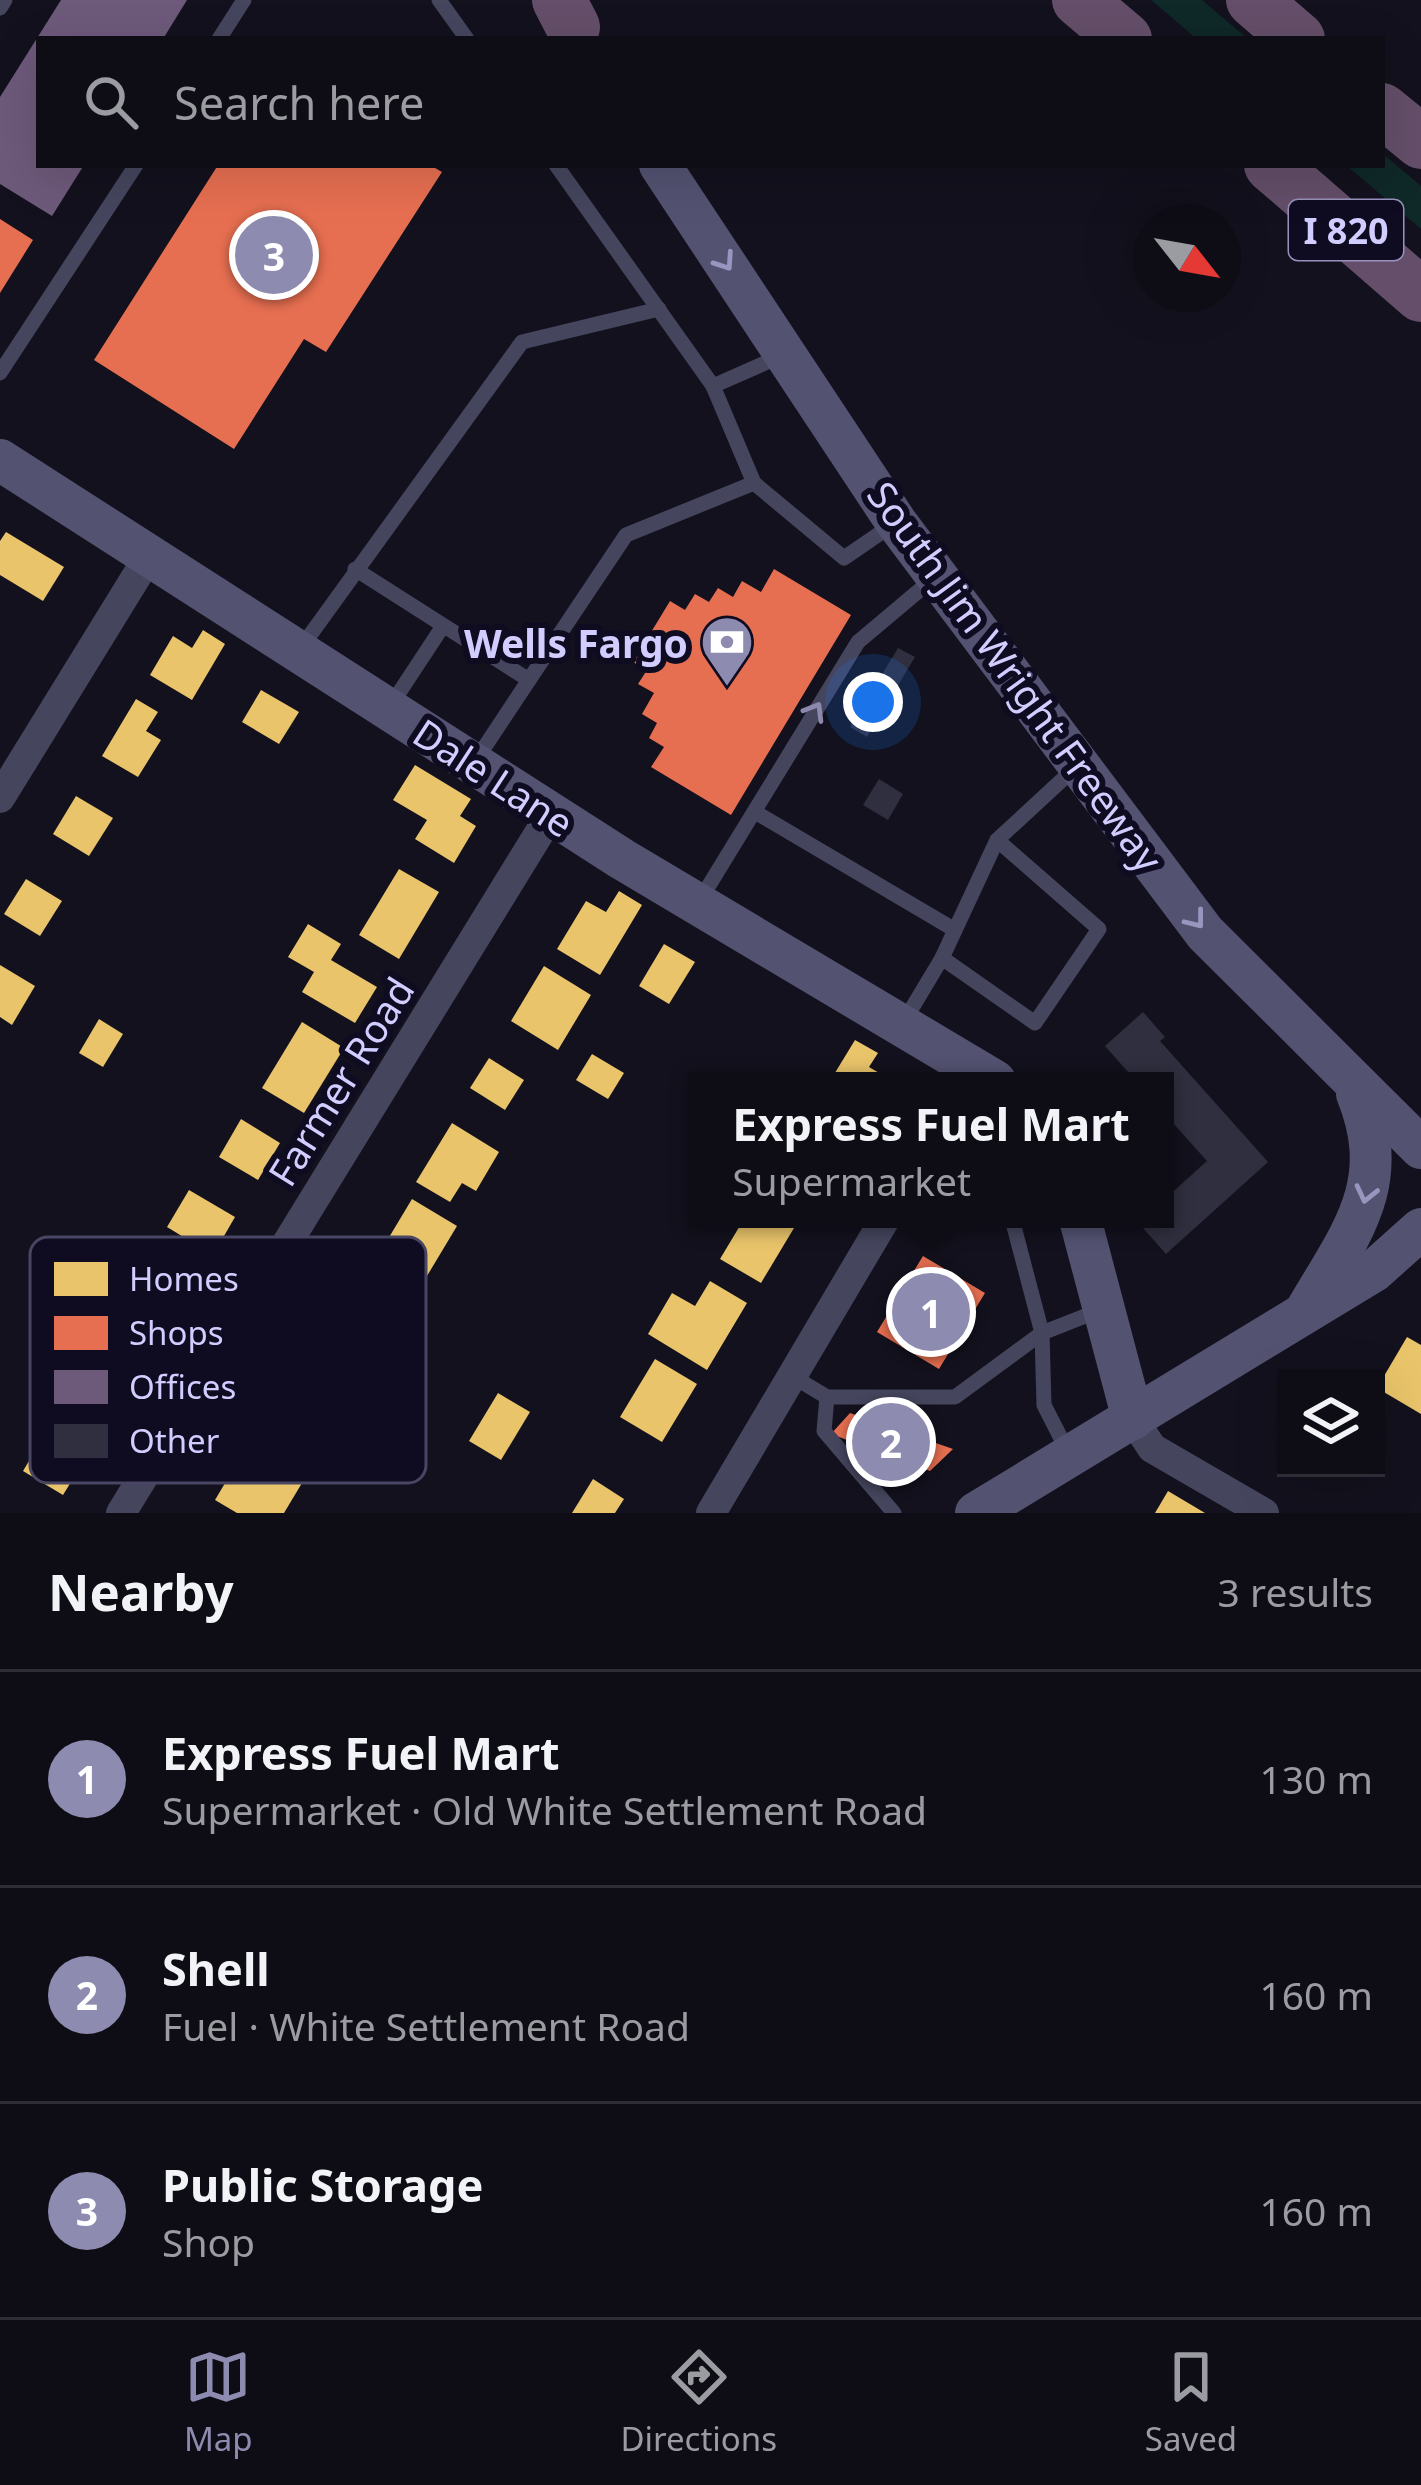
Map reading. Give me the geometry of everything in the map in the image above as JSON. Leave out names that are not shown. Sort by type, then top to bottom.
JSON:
[{"type":"highway","points":[[1079,0],[1121,36]]},
{"type":"highway","points":[[1253,0],[1295,36]]},
{"type":"highway","points":[[1385,112],[1421,142]]},
{"type":"highway","name":"I 820","points":[[1274,168],[1421,295]]},
{"type":"main road","name":"South Jim Wright Freeway","points":[[662,168],[896,522],[1205,933],[1421,1148]]},
{"type":"main road","name":"Dale Lane","points":[[0,460],[551,814],[903,1023],[973,1072]]},
{"type":"main road","points":[[1304,1314],[1367,1201],[1374,1144],[1352,1082]]},
{"type":"main road","points":[[1082,1228],[1132,1419]]},
{"type":"main road","points":[[976,1513],[1355,1282],[1421,1229]]},
{"type":"main road","points":[[1355,1282],[1421,1264]]},
{"type":"street","points":[[0,798],[149,556]]},
{"type":"street","name":"Farmer Road","points":[[291,1237],[551,814]]},
{"type":"street","points":[[711,1513],[880,1228]]},
{"type":"street","points":[[1132,1419],[1152,1448],[1264,1513]]},
{"type":"street","name":"Farmer Road","points":[[121,1513],[139,1483]]},
{"type":"lane","points":[[0,8],[5,0]]},
{"type":"lane","points":[[221,36],[244,0]]},
{"type":"lane","points":[[439,0],[465,36]]},
{"type":"lane","points":[[0,373],[134,168]]},
{"type":"lane","points":[[558,168],[713,386],[754,483],[844,558],[896,522]]},
{"type":"lane","points":[[298,652],[522,342],[658,309]]},
{"type":"lane","points":[[713,386],[786,353]]},
{"type":"lane","points":[[473,764],[626,535],[754,483]]},
{"type":"lane","points":[[355,569],[529,680]]},
{"type":"lane","points":[[698,904],[858,642],[936,576]]},
{"type":"lane","points":[[388,709],[443,626]]},
{"type":"lane","points":[[903,1023],[942,958],[997,840],[1078,765]]},
{"type":"lane","points":[[755,812],[955,930]]},
{"type":"lane","points":[[942,958],[1035,1023],[1099,929],[997,840]]},
{"type":"lane","points":[[1014,1228],[1042,1333],[1044,1405],[1070,1457]]},
{"type":"lane","points":[[792,1376],[827,1396],[955,1397],[1042,1333],[1103,1309]]},
{"type":"lane","points":[[827,1396],[824,1431],[894,1513]]},
{"type":"green space","points":[[1151,0],[1202,0],[1244,36],[1193,36]]},
{"type":"green space","points":[[1385,156],[1421,186],[1421,229],[1350,168],[1385,168]]},
{"type":"building: Homes","points":[[6,532],[64,567],[43,601],[0,575],[0,541]]},
{"type":"building: Homes","points":[[203,630],[225,644],[192,700],[150,675],[173,636],[192,648]]},
{"type":"building: Homes","points":[[261,690],[299,712],[279,744],[242,722]]},
{"type":"building: Homes","points":[[136,699],[158,712],[146,731],[161,740],[138,777],[102,756]]},
{"type":"building: Homes","points":[[415,765],[471,799],[460,816],[476,826],[454,863],[415,839],[427,820],[393,800]]},
{"type":"building: Homes","points":[[76,796],[113,818],[89,856],[53,834]]},
{"type":"building: Homes","points":[[399,869],[439,892],[399,959],[359,935]]},
{"type":"building: Homes","points":[[26,879],[62,901],[40,936],[4,914]]},
{"type":"building: Homes","points":[[619,891],[642,905],[600,975],[557,949],[586,901],[606,912]]},
{"type":"building: Homes","points":[[308,924],[341,944],[331,960],[377,987],[355,1023],[302,992],[314,972],[288,957]]},
{"type":"building: Homes","points":[[664,944],[695,962],[669,1004],[639,986]]},
{"type":"building: Homes","points":[[0,965],[35,986],[12,1025],[0,1017]]},
{"type":"building: Homes","points":[[544,966],[591,995],[558,1050],[511,1021]]},
{"type":"building: Homes","points":[[99,1019],[123,1034],[103,1067],[79,1053]]},
{"type":"building: Homes","points":[[302,1022],[344,1048],[304,1113],[262,1088]]},
{"type":"building: Homes","points":[[855,1040],[878,1053],[869,1067],[878,1072],[835,1072]]},
{"type":"building: Homes","points":[[592,1054],[624,1073],[608,1099],[576,1080]]},
{"type":"building: Homes","points":[[489,1058],[524,1080],[505,1110],[470,1088]]},
{"type":"building: Homes","points":[[241,1119],[280,1143],[258,1180],[219,1157]]},
{"type":"building: Homes","points":[[452,1123],[499,1152],[476,1191],[462,1183],[450,1202],[416,1182]]},
{"type":"building: Homes","points":[[189,1190],[235,1217],[223,1237],[183,1237],[167,1227]]},
{"type":"building: Homes","points":[[412,1199],[457,1226],[426,1278],[426,1237],[389,1237]]},
{"type":"building: Homes","points":[[739,1228],[794,1228],[761,1283],[720,1259]]},
{"type":"building: Homes","points":[[710,1281],[747,1303],[707,1370],[648,1334],[672,1293],[695,1306]]},
{"type":"building: Homes","points":[[1407,1337],[1421,1345],[1421,1414],[1385,1393],[1385,1374]]},
{"type":"building: Homes","points":[[655,1359],[697,1384],[662,1442],[620,1417]]},
{"type":"building: Homes","points":[[498,1393],[530,1412],[501,1460],[469,1441]]},
{"type":"building: Homes","points":[[593,1479],[624,1499],[615,1513],[572,1513]]},
{"type":"building: Homes","points":[[43,1483],[70,1483],[63,1495]]},
{"type":"building: Homes","points":[[225,1483],[302,1483],[284,1513],[237,1513],[215,1500]]},
{"type":"building: Homes","points":[[1168,1491],[1205,1513],[1155,1513]]},
{"type":"building: Shops","points":[[216,168],[435,168],[442,172],[326,352],[304,339],[234,449],[94,360]]},
{"type":"building: Shops","points":[[0,219],[33,240],[0,293]]},
{"type":"building: Shops","name":"Wells Fargo","points":[[774,569],[851,615],[731,815],[651,767],[664,747],[649,738],[657,723],[642,714],[654,693],[638,684],[647,670],[633,662],[670,601],[685,610],[695,594],[709,602],[718,588],[733,597],[742,581],[761,592]]},
{"type":"building: Shops","points":[[923,1256],[985,1293],[939,1369],[877,1332]]},
{"type":"building: Shops","points":[[850,1413],[953,1449],[930,1471],[831,1434]]},
{"type":"building: Offices","points":[[61,0],[187,0],[165,36],[38,36]]},
{"type":"building: Offices","points":[[36,40],[36,168],[82,168],[52,216],[0,184],[0,97]]},
{"type":"building: Other","points":[[898,648],[915,657],[867,737],[850,727]]},
{"type":"building: Other","points":[[879,779],[903,794],[888,820],[863,805]]},
{"type":"building: Other","points":[[1143,1012],[1165,1037],[1160,1041],[1268,1162],[1166,1254],[1143,1228],[1174,1228],[1174,1191],[1207,1161],[1174,1124],[1174,1072],[1128,1072],[1105,1046]]},
{"type":"place","name":"Public Storage","points":[[274,255]]},
{"type":"place","name":"Wells Fargo","points":[[727,688]]},
{"type":"place","name":"Express Fuel Mart","points":[[931,1312]]},
{"type":"place","name":"Shell","points":[[891,1442]]}]
